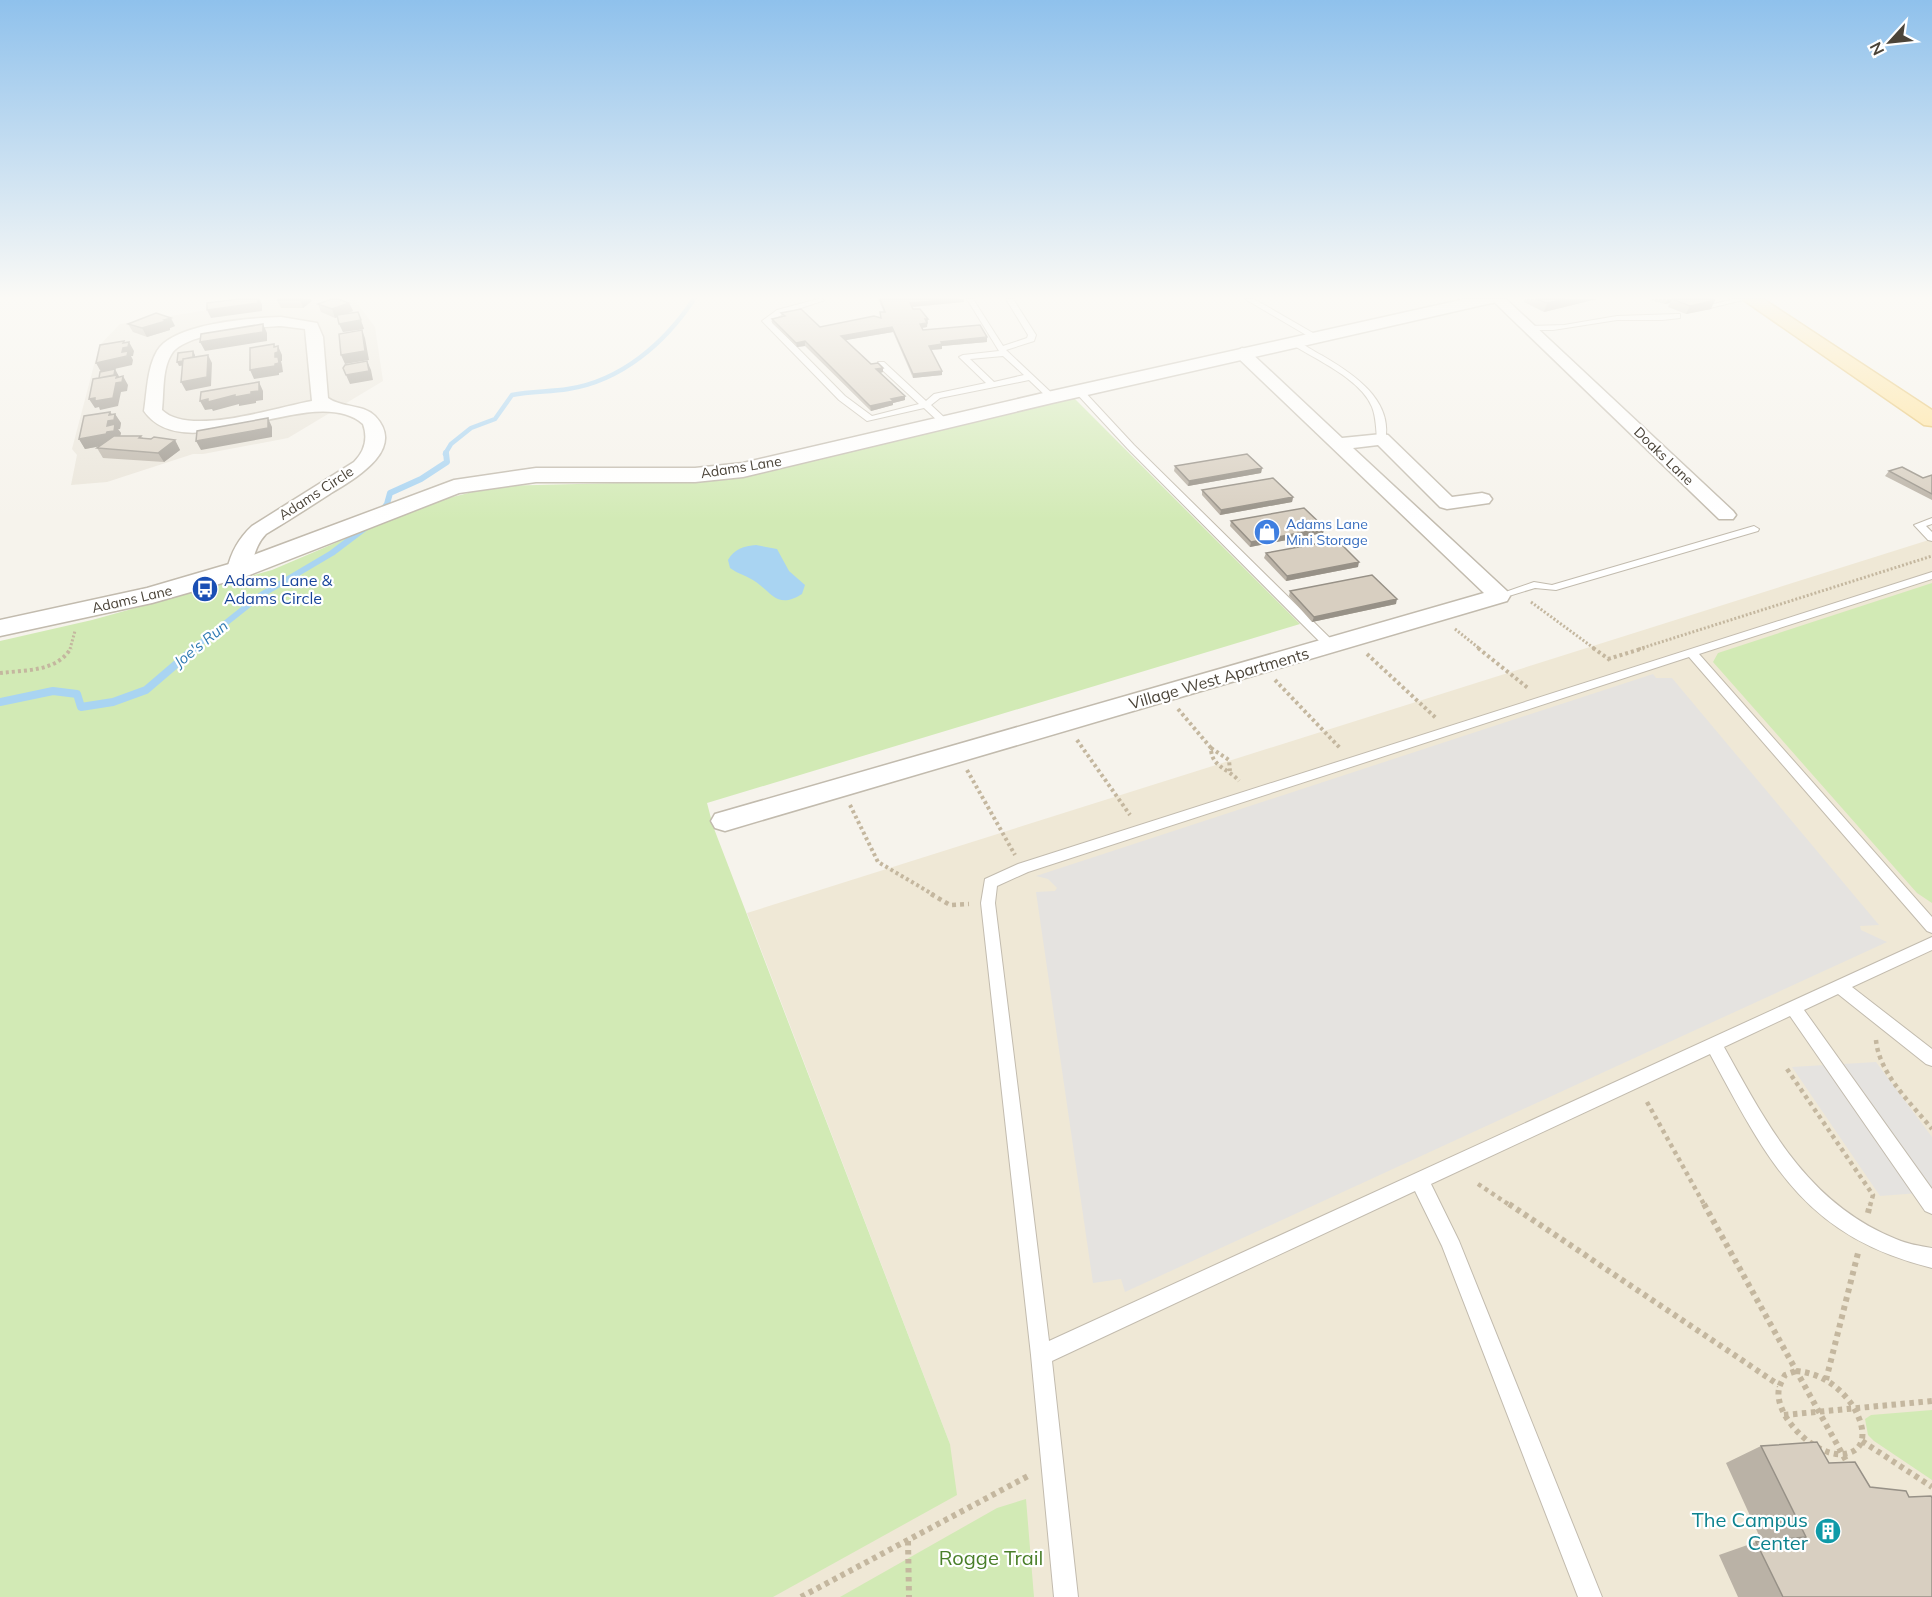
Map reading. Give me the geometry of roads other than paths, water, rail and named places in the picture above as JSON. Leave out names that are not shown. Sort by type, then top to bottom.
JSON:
[{"type":"main road","points":[[1862,374],[1932,420]]},
{"type":"street","name":"Adams Circle","points":[[159,374],[153,411],[156,419],[167,425],[186,428],[202,427],[325,404]]},
{"type":"street","name":"Adams Circle","points":[[238,570],[240,557],[247,541],[259,530],[351,472],[368,459],[373,449],[375,440],[373,427],[368,418],[356,412],[325,404],[320,400],[318,374]]},
{"type":"street","name":"Adams Lane","points":[[0,628],[152,595],[238,570],[454,487],[507,478],[555,474],[695,475],[743,470],[1154,374]]},
{"type":"street","points":[[1263,374],[1337,444],[1507,593]]},
{"type":"street","name":"Doaks Lane","points":[[1577,374],[1725,515]]},
{"type":"street","points":[[1337,444],[1382,439],[1447,503],[1482,499]]},
{"type":"street","name":"Village West Apartments","points":[[725,821],[1332,646],[1507,593]]},
{"type":"lane","points":[[818,374],[842,398],[870,418],[926,405],[937,396],[1029,377]]},
{"type":"lane","points":[[891,374],[944,422]]},
{"type":"lane","points":[[981,374],[993,385]]},
{"type":"lane","points":[[1026,374],[1052,397]]},
{"type":"lane","points":[[1345,374],[1373,400],[1382,439]]},
{"type":"lane","points":[[1079,391],[1131,447],[1332,646]]},
{"type":"lane","points":[[1932,521],[1919,525],[1932,538]]},
{"type":"lane","points":[[1507,593],[1534,585],[1552,588],[1754,529]]},
{"type":"lane","points":[[1066,1597],[1041,1355],[988,903],[990,883],[1023,868],[1932,575]]},
{"type":"lane","points":[[1691,652],[1932,927]]},
{"type":"lane","points":[[1041,1355],[1932,943]]},
{"type":"lane","points":[[1839,986],[1932,1059]]},
{"type":"lane","points":[[1793,1007],[1932,1205]]},
{"type":"lane","points":[[1713,1044],[1766,1139],[1806,1189],[1863,1233],[1898,1249],[1932,1258]]},
{"type":"lane","points":[[1419,1180],[1450,1241],[1590,1597]]},
{"type":"water","points":[[756,545],[777,549],[789,571],[805,585],[802,594],[781,600],[753,580],[730,568],[728,560],[733,553],[743,547]]},
{"type":"waterway","name":"Joe's Run","points":[[445,454],[451,444],[471,428],[495,419],[512,395],[568,389],[587,385],[615,374]]},
{"type":"waterway","name":"Joe's Run","points":[[380,513],[387,504],[390,493],[421,479],[447,462],[446,453]]},
{"type":"waterway","name":"Joe's Run","points":[[193,649],[261,595],[332,553],[373,522]]},
{"type":"waterway","name":"Joe's Run","points":[[0,702],[53,691],[77,694],[81,707],[113,702],[146,690],[195,648]]},
{"type":"place","name":"Adams Lane Mini Storage","points":[[1267,532]]},
{"type":"place","name":"Adams Lane & Adams Circle","points":[[205,589]]},
{"type":"place","name":"The Campus Center","points":[[1828,1531]]},
{"type":"park label","name":"Rogge Trail","points":[[991,1558]]}]
